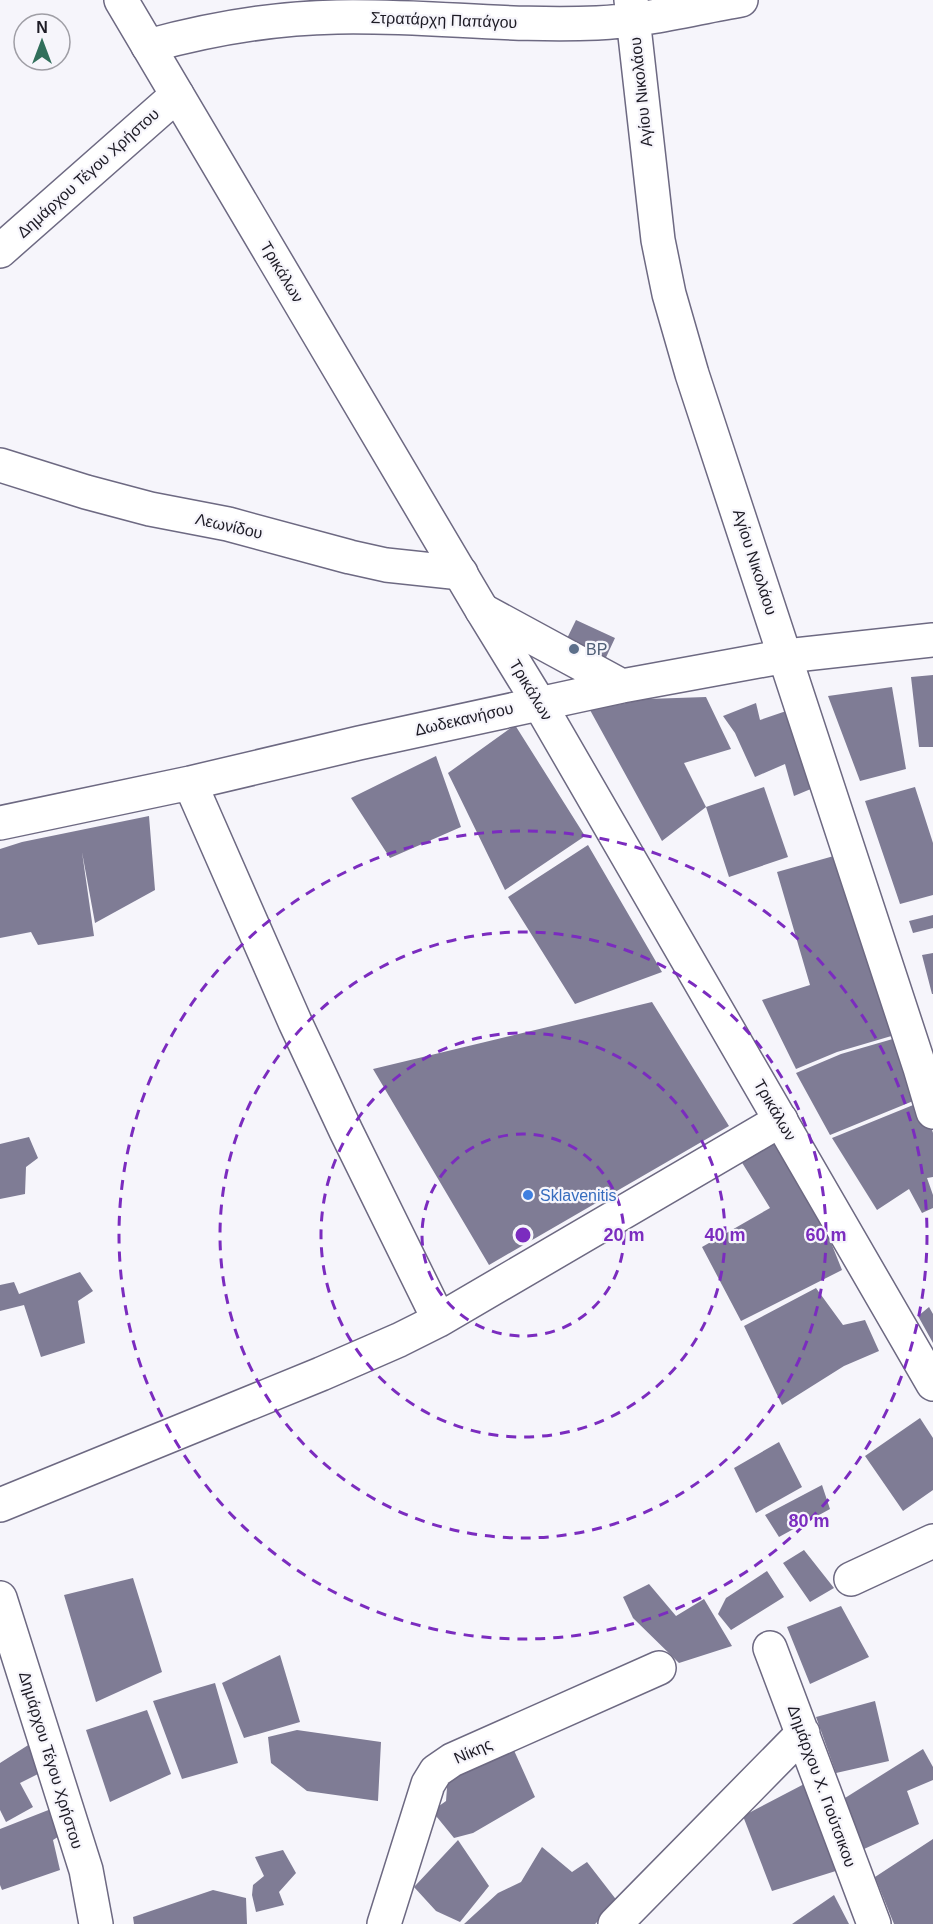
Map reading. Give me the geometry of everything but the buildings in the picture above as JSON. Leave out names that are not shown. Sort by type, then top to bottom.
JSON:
[{"type":"street","name":"Τρικάλων","points":[[121,0],[539,703],[933,1384]]},
{"type":"street","name":"Στρατάρχη Παπάγου","points":[[148,46],[220,28],[277,21],[338,17],[560,24],[600,23],[632,9],[741,0]]},
{"type":"street","name":"Αγίου Νικολάου","points":[[632,9],[662,266],[693,374],[786,656],[927,1067],[933,1112]]},
{"type":"street","name":"Δημάρχου Τέγου Χρήστου","points":[[0,251],[177,94]]},
{"type":"street","name":"Λεωνίδου","points":[[0,465],[107,498],[228,524],[350,557],[386,565],[461,573]]},
{"type":"street","points":[[482,610],[622,686]]},
{"type":"street","name":"Δωδεκανήσου","points":[[0,823],[190,783],[622,686],[786,656],[933,640]]},
{"type":"street","points":[[190,783],[304,1042],[439,1320]]},
{"type":"street","points":[[0,1505],[399,1340],[439,1320],[781,1120]]},
{"type":"street","points":[[851,1579],[933,1541]]},
{"type":"street","name":"Δημάρχου Τέγου Χρήστου","points":[[0,1598],[86,1870],[96,1924]]},
{"type":"street","name":"Δημάρχου Χ. Γιούτσικου","points":[[770,1648],[874,1924]]},
{"type":"street","name":"Νίκης","points":[[384,1924],[428,1784],[436,1771],[452,1760],[659,1668]]},
{"type":"street","points":[[615,1924],[803,1733]]},
{"type":"place","name":"BP","points":[[574,649]]},
{"type":"place","name":"Sklavenitis","points":[[528,1195]]}]
